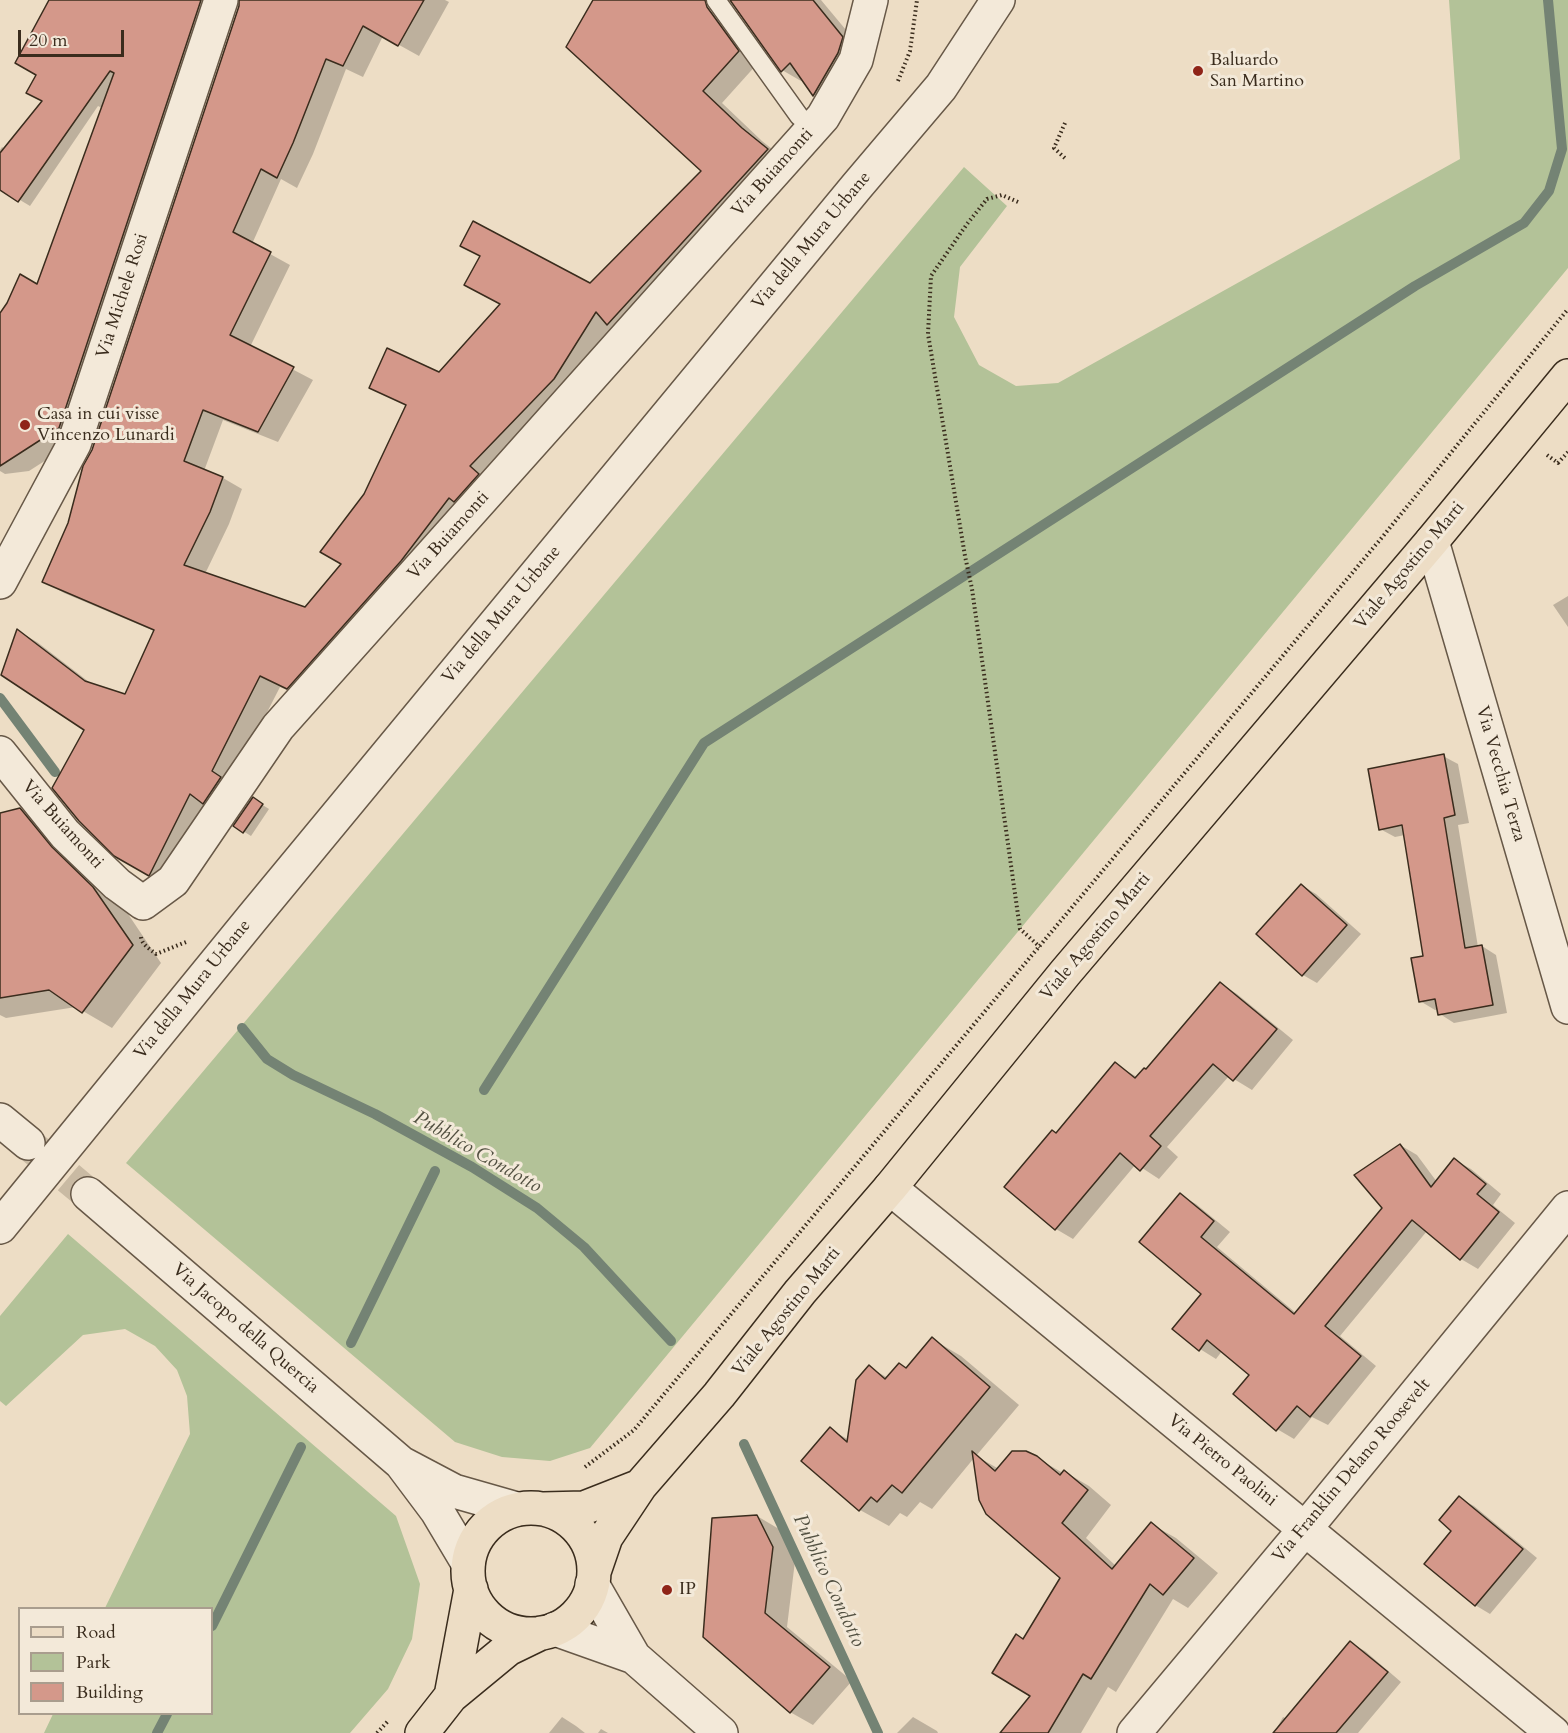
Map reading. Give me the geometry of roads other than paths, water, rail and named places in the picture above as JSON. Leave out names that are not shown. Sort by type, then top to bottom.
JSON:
[{"type":"main road","name":"Viale Agostino Marti","points":[[593,1578],[606,1537],[640,1486],[719,1395],[800,1292],[891,1188],[1065,973],[1564,383]]},
{"type":"main road","name":"Viale Agostino Marti","points":[[528,1509],[584,1508],[640,1486]]},
{"type":"main road","points":[[422,1733],[451,1696],[508,1649],[566,1624],[581,1610],[591,1592],[593,1578],[591,1552],[582,1534],[568,1520],[552,1511],[528,1509],[500,1516],[486,1527],[474,1544],[451,1696]]},
{"type":"main road","points":[[470,1576],[476,1603],[489,1619],[502,1627],[526,1635],[548,1631]]},
{"type":"street","name":"Via Michele Rosi","points":[[0,582],[74,444],[220,0]]},
{"type":"street","name":"Via Buiamonti","points":[[0,753],[65,834],[117,885],[143,903],[173,881],[278,727],[823,117],[856,60],[871,0]]},
{"type":"street","name":"Via della Mura Urbane","points":[[0,1227],[260,908],[941,87],[998,0]]},
{"type":"street","name":"Via Vecchia Terza","points":[[1431,541],[1568,1007]]},
{"type":"street","points":[[0,1120],[28,1143]]},
{"type":"street","name":"Via Pietro Paolini","points":[[891,1188],[1553,1733]]},
{"type":"street","name":"Via Jacopo della Quercia","points":[[88,1194],[401,1463],[437,1511],[470,1576]]},
{"type":"street","name":"Via Franklin Delano Roosevelt","points":[[1134,1733],[1305,1529],[1568,1208]]},
{"type":"street","name":"Via Jacopo della Quercia","points":[[401,1463],[454,1491],[528,1509]]},
{"type":"street","points":[[593,1578],[634,1658],[721,1733]]},
{"type":"street","points":[[548,1631],[634,1658]]},
{"type":"lane","points":[[716,0],[799,116],[813,128]]},
{"type":"waterway","points":[[484,1090],[704,743],[1415,286],[1524,223],[1549,191],[1562,149],[1548,0]]},
{"type":"waterway","name":"Pubblico Condotto","points":[[0,698],[55,772]]},
{"type":"waterway","name":"Pubblico Condotto","points":[[242,1028],[267,1059],[293,1075],[375,1114],[472,1167],[537,1208],[584,1247],[671,1341]]},
{"type":"waterway","points":[[351,1343],[435,1171]]},
{"type":"waterway","name":"Pubblico Condotto","points":[[744,1444],[878,1733]]},
{"type":"waterway","points":[[213,1624],[301,1447]]},
{"type":"waterway","points":[[157,1733],[166,1715]]},
{"type":"tunnel","points":[[31,1146],[88,1194]]},
{"type":"place","name":"Baluardo San Martino","points":[[1198,71]]},
{"type":"place","name":"Casa in cui visse Vincenzo Lunardi","points":[[25,425]]},
{"type":"place","name":"IP","points":[[667,1590]]}]
